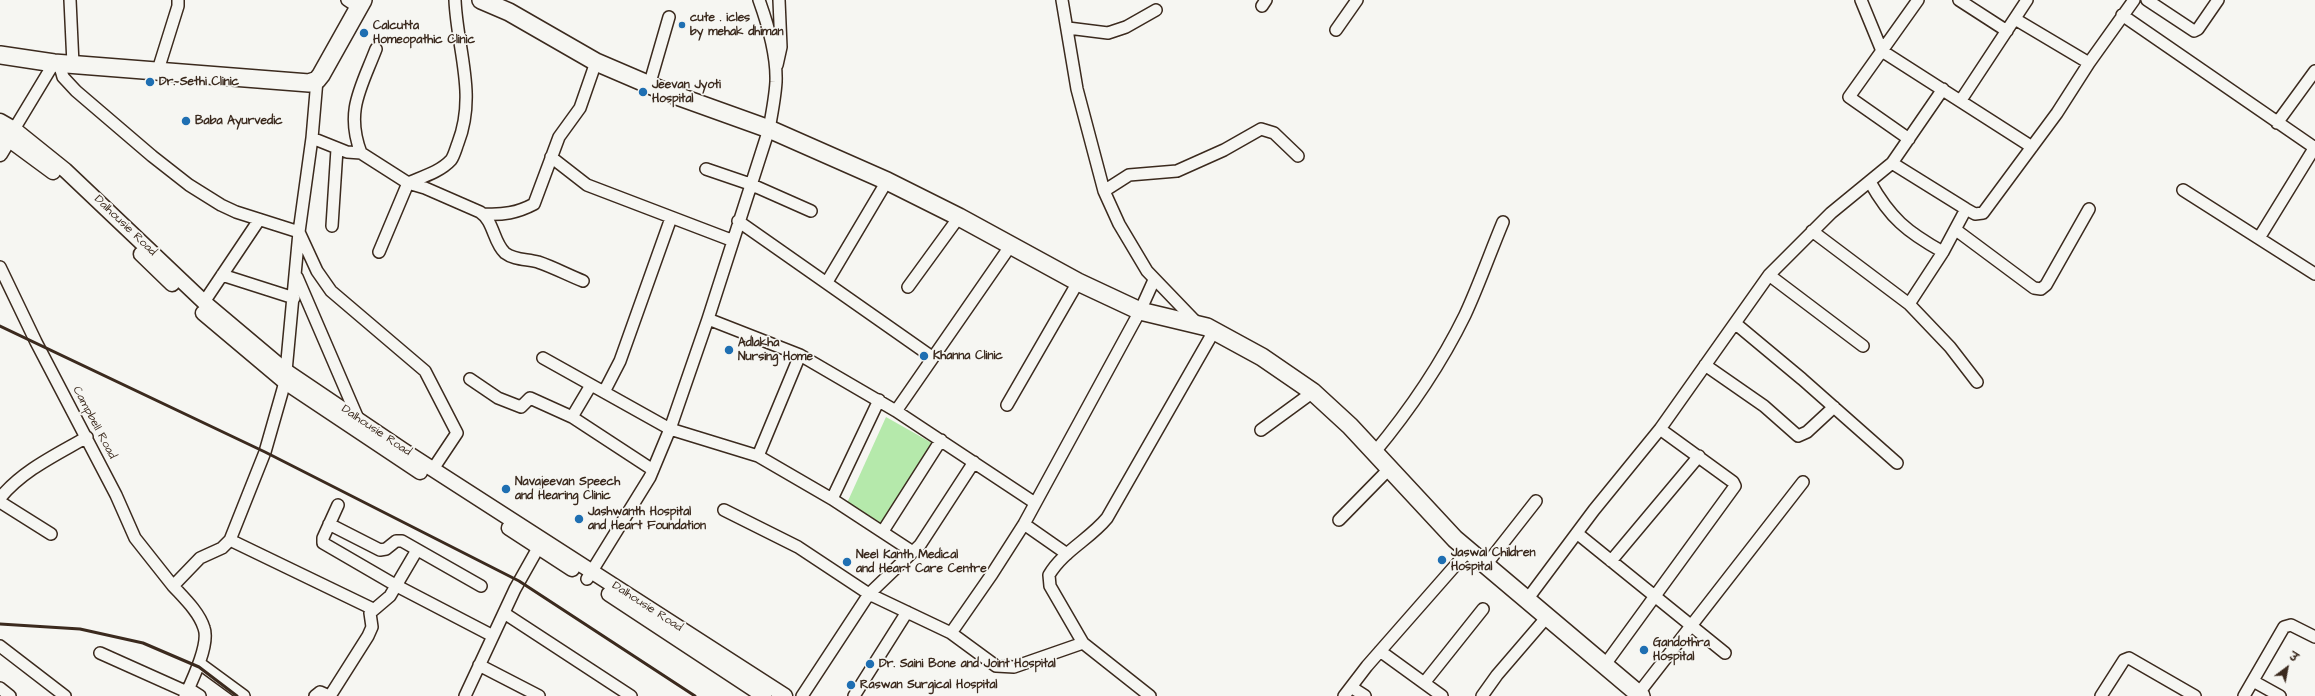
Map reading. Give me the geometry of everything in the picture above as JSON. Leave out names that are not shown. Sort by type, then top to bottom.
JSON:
[{"type":"main road","points":[[481,0],[509,12],[596,62],[650,86],[769,128],[887,181],[1011,244],[1078,282],[1140,311],[1198,324],[1214,331],[1282,369],[1313,392],[1350,426],[1468,551],[1546,618],[1640,695]]},
{"type":"main road","points":[[0,55],[62,63],[301,83],[317,80],[357,3]]},
{"type":"street","points":[[70,0],[62,63],[63,78],[76,91],[152,156],[189,185],[221,205],[258,220],[299,232],[317,271],[330,291],[419,364],[431,381],[457,432],[433,469]]},
{"type":"street","points":[[158,70],[178,6],[178,0]]},
{"type":"street","points":[[379,252],[408,184],[435,171],[451,159],[461,134],[466,106],[466,71],[456,24],[455,0]]},
{"type":"street","points":[[759,0],[765,17],[776,68]]},
{"type":"street","points":[[589,575],[653,470],[670,429],[708,319],[731,240],[769,128],[774,98],[776,68],[781,47],[778,0]]},
{"type":"street","points":[[1062,0],[1068,28],[1077,89],[1104,191],[1119,224],[1154,280],[1198,324]]},
{"type":"street","points":[[1336,30],[1356,0]]},
{"type":"street","points":[[1861,0],[1882,51],[1961,100],[2032,147]]},
{"type":"street","points":[[1909,139],[1849,97],[1918,0]]},
{"type":"street","points":[[1959,0],[2008,31]]},
{"type":"street","points":[[1961,100],[2008,31],[2027,0]]},
{"type":"street","points":[[1892,163],[1966,209],[1979,214],[1986,210],[2032,147],[2122,15],[2134,0]]},
{"type":"street","points":[[2147,0],[2194,31],[2198,29],[2218,0]]},
{"type":"street","points":[[1068,28],[1108,33],[1126,27],[1156,10]]},
{"type":"street","points":[[2122,15],[2315,148],[2259,238]]},
{"type":"street","points":[[650,86],[669,17]]},
{"type":"street","points":[[2015,19],[2089,63]]},
{"type":"street","points":[[361,153],[354,133],[353,115],[358,94],[376,49]]},
{"type":"street","points":[[312,138],[337,149],[347,152],[361,153],[408,184],[431,190],[484,214],[500,215],[517,212],[534,204],[551,157],[563,130],[580,108],[596,62]]},
{"type":"street","points":[[0,154],[8,134],[62,63]]},
{"type":"street","points":[[2277,123],[2315,71]]},
{"type":"street","points":[[173,586],[200,558],[222,548],[230,540],[265,452],[286,376],[297,276],[299,232],[312,138],[317,80]]},
{"type":"street","points":[[1526,601],[1578,534],[1594,510],[1660,429],[1704,365],[1736,324],[1769,275],[1831,213],[1892,163],[1943,89]]},
{"type":"street","name":"Dalhousie Road","points":[[0,121],[8,134],[128,234],[286,376],[357,419],[433,469],[764,696]]},
{"type":"street","points":[[1104,191],[1129,176],[1161,174],[1177,171],[1224,150],[1261,129],[1274,133],[1298,156]]},
{"type":"street","points":[[332,226],[337,149]]},
{"type":"street","points":[[551,157],[588,185],[731,240]]},
{"type":"street","points":[[706,169],[750,184],[811,211]]},
{"type":"street","points":[[827,282],[887,181]]},
{"type":"street","points":[[1870,182],[1883,206],[1895,219],[1921,240],[1943,252]]},
{"type":"street","points":[[2183,190],[2315,274]]},
{"type":"street","points":[[1909,304],[1943,252],[1966,209]]},
{"type":"street","points":[[1956,230],[2034,288],[2040,289],[2046,285],[2089,209]]},
{"type":"street","points":[[484,214],[506,254],[514,258],[538,262],[583,281]]},
{"type":"street","points":[[908,287],[959,217]]},
{"type":"street","points":[[604,392],[620,361],[671,218]]},
{"type":"street","points":[[204,302],[258,220]]},
{"type":"street","points":[[738,221],[932,357]]},
{"type":"street","points":[[1374,453],[1411,405],[1465,315],[1503,222]]},
{"type":"street","points":[[1812,231],[1909,304],[1950,347],[1977,382]]},
{"type":"street","name":"Dalhousie Road","points":[[128,234],[210,319],[365,436],[541,543]]},
{"type":"street","points":[[896,411],[1011,244]]},
{"type":"street","name":"Campbell Road","points":[[0,267],[36,342],[116,495],[135,538],[194,612],[205,629],[199,663],[187,692]]},
{"type":"street","points":[[222,275],[294,298]]},
{"type":"street","points":[[1769,275],[1863,346]]},
{"type":"street","points":[[297,276],[365,436]]},
{"type":"street","points":[[951,633],[992,574],[1024,524],[1140,311],[1154,280]]},
{"type":"street","points":[[1007,405],[1078,282]]},
{"type":"street","points":[[708,319],[800,355],[879,400],[1035,502]]},
{"type":"street","points":[[1736,324],[1834,406],[1897,463]]},
{"type":"street","points":[[1150,696],[1083,643],[1049,583],[1052,570],[1067,554],[1100,527],[1107,518],[1214,331]]},
{"type":"street","points":[[758,456],[800,355]]},
{"type":"street","points":[[543,358],[670,429],[758,456],[832,499],[913,552]]},
{"type":"street","points":[[1704,365],[1764,406],[1798,436],[1807,432],[1834,406]]},
{"type":"street","points":[[470,379],[498,398],[521,407],[530,398],[572,417],[653,470]]},
{"type":"street","points":[[572,417],[590,385]]},
{"type":"street","points":[[1261,430],[1313,392]]},
{"type":"street","points":[[832,499],[879,400]]},
{"type":"street","points":[[1604,666],[1735,486],[1733,482],[1660,429]]},
{"type":"street","points":[[0,498],[23,474],[87,437]]},
{"type":"street","points":[[883,531],[940,440]]},
{"type":"street","points":[[1611,561],[1698,456]]},
{"type":"street","points":[[802,696],[869,594],[913,552],[925,538],[974,462]]},
{"type":"street","points":[[1340,520],[1389,469]]},
{"type":"street","points":[[1640,695],[1691,625],[1803,482]]},
{"type":"street","points":[[1485,566],[1536,501]]},
{"type":"street","points":[[0,502],[51,534]]},
{"type":"street","points":[[338,505],[329,524],[323,543],[397,586],[493,636]]},
{"type":"street","points":[[724,510],[798,547],[869,594],[951,633],[992,664],[1006,668],[1083,643]]},
{"type":"street","points":[[329,524],[377,549],[386,549],[398,540],[481,586]]},
{"type":"street","points":[[1024,524],[1067,554]]},
{"type":"street","points":[[1578,534],[1725,653]]},
{"type":"street","points":[[230,540],[373,609]]},
{"type":"street","points":[[465,696],[504,613],[541,543]]},
{"type":"street","points":[[315,696],[320,692],[329,696],[368,636],[372,627],[369,616],[373,609],[388,600],[417,550]]},
{"type":"street","points":[[1344,696],[1380,651],[1468,551]]},
{"type":"street","name":"Dalhousie Road","points":[[589,575],[785,696]]},
{"type":"street","points":[[1424,683],[1483,609]]},
{"type":"street","points":[[854,696],[907,612]]},
{"type":"street","points":[[504,613],[631,696]]},
{"type":"street","points":[[1482,696],[1497,675],[1546,618]]},
{"type":"street","points":[[2244,696],[2284,627],[2291,625],[2315,637]]},
{"type":"street","points":[[0,646],[66,696]]},
{"type":"street","points":[[1380,651],[1442,696]]},
{"type":"street","points":[[100,653],[187,692],[200,696]]},
{"type":"street","points":[[2100,696],[2124,660],[2129,658],[2195,696]]},
{"type":"street","points":[[199,663],[244,696]]},
{"type":"street","points":[[479,665],[539,696]]},
{"type":"street","points":[[2253,681],[2280,696]]},
{"type":"street","points":[[1351,686],[1365,696]]},
{"type":"green space","points":[[886,417],[932,443],[883,524],[847,503]]},
{"type":"railway","points":[[0,326],[265,452],[519,581],[695,696]]},
{"type":"railway","points":[[0,624],[80,629],[143,643],[199,667],[237,696]]},
{"type":"place","name":"cute . icles by mehak dhiman","points":[[682,25]]},
{"type":"place","name":"Calcutta Homeopathic Clinic","points":[[364,33]]},
{"type":"place","name":"Dr. Sethi Clinic","points":[[150,82]]},
{"type":"place","name":"Jeevan Jyoti Hospital","points":[[643,92]]},
{"type":"place","name":"Baba Ayurvedic","points":[[186,121]]},
{"type":"place","name":"Adlakha Nursing Home","points":[[729,350]]},
{"type":"place","name":"Khanna Clinic","points":[[924,356]]},
{"type":"place","name":"Navajeevan Speech and Hearing Clinic","points":[[506,489]]},
{"type":"place","name":"Jashwanth Hospital and Heart Foundation","points":[[579,519]]},
{"type":"place","name":"Jaswal Children Hospital","points":[[1442,560]]},
{"type":"place","name":"Neel Kanth Medical and Heart Care Centre","points":[[847,562]]},
{"type":"place","name":"Gandothra Hospital","points":[[1644,650]]},
{"type":"place","name":"Dr. Saini Bone and Joint Hospital","points":[[870,664]]},
{"type":"place","name":"Raswan Surgical Hospital","points":[[851,685]]}]
